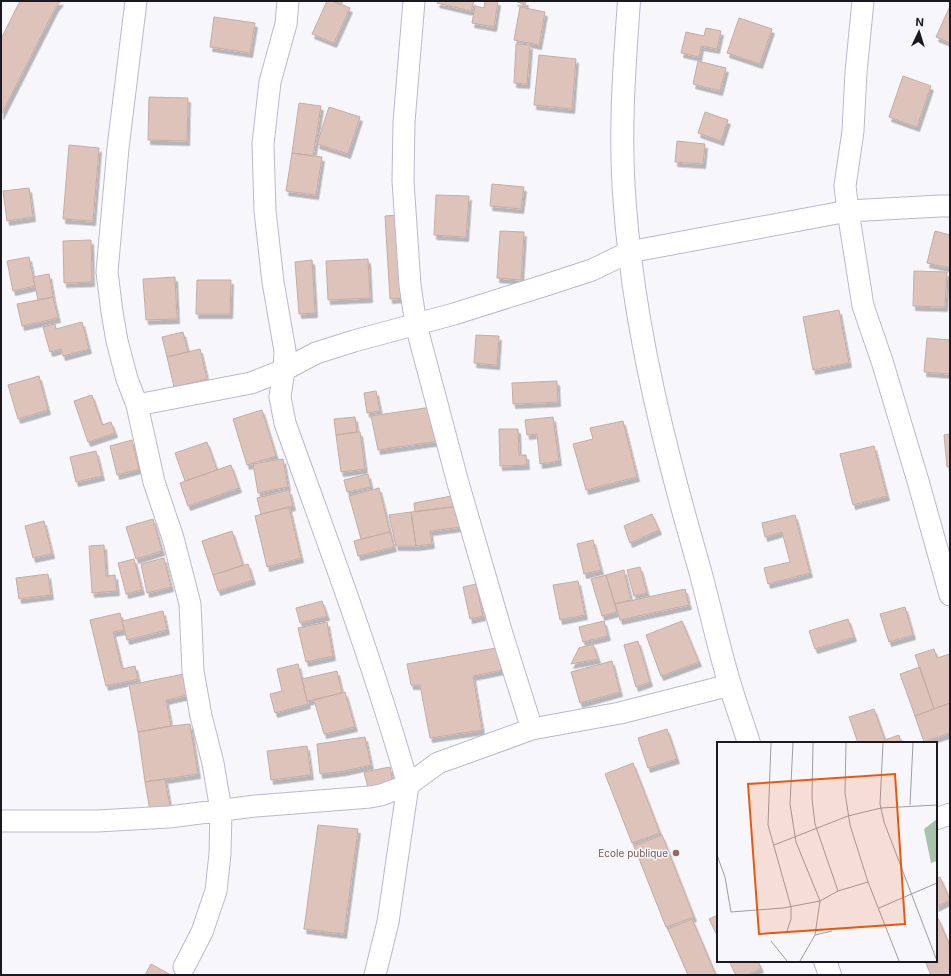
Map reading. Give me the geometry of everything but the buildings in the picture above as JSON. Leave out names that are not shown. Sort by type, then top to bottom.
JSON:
[{"type":"main road","points":[[629,1],[623,99],[624,206],[637,310],[649,373],[666,447],[730,685],[749,742]]},
{"type":"main road","points":[[825,962],[830,975]]},
{"type":"street","points":[[136,1],[118,148],[107,272],[117,341],[127,379],[137,405],[154,482],[174,538],[190,604],[193,671],[201,716],[213,763],[221,810],[220,854],[216,891],[202,932],[184,967]]},
{"type":"street","points":[[288,1],[286,24],[270,82],[263,144],[265,211],[273,282],[285,351],[280,397],[285,423],[345,589],[378,687],[408,785],[388,922],[375,975]]},
{"type":"street","points":[[414,1],[404,122],[403,181],[410,286],[416,325],[458,483],[502,634],[532,729]]},
{"type":"street","points":[[863,1],[856,72],[853,131],[845,186],[848,211],[863,306],[882,362],[916,474],[950,594]]},
{"type":"street","points":[[137,405],[251,383],[284,370],[316,353],[354,341],[416,325],[592,270],[630,252],[848,211],[950,206]]},
{"type":"street","points":[[1,821],[97,821],[169,817],[256,806],[370,798],[408,785],[438,763],[532,729],[620,713],[730,685]]},
{"type":"street","points":[[937,819],[950,814]]},
{"type":"place","name":"Ecole publique","points":[[676,853]]}]
